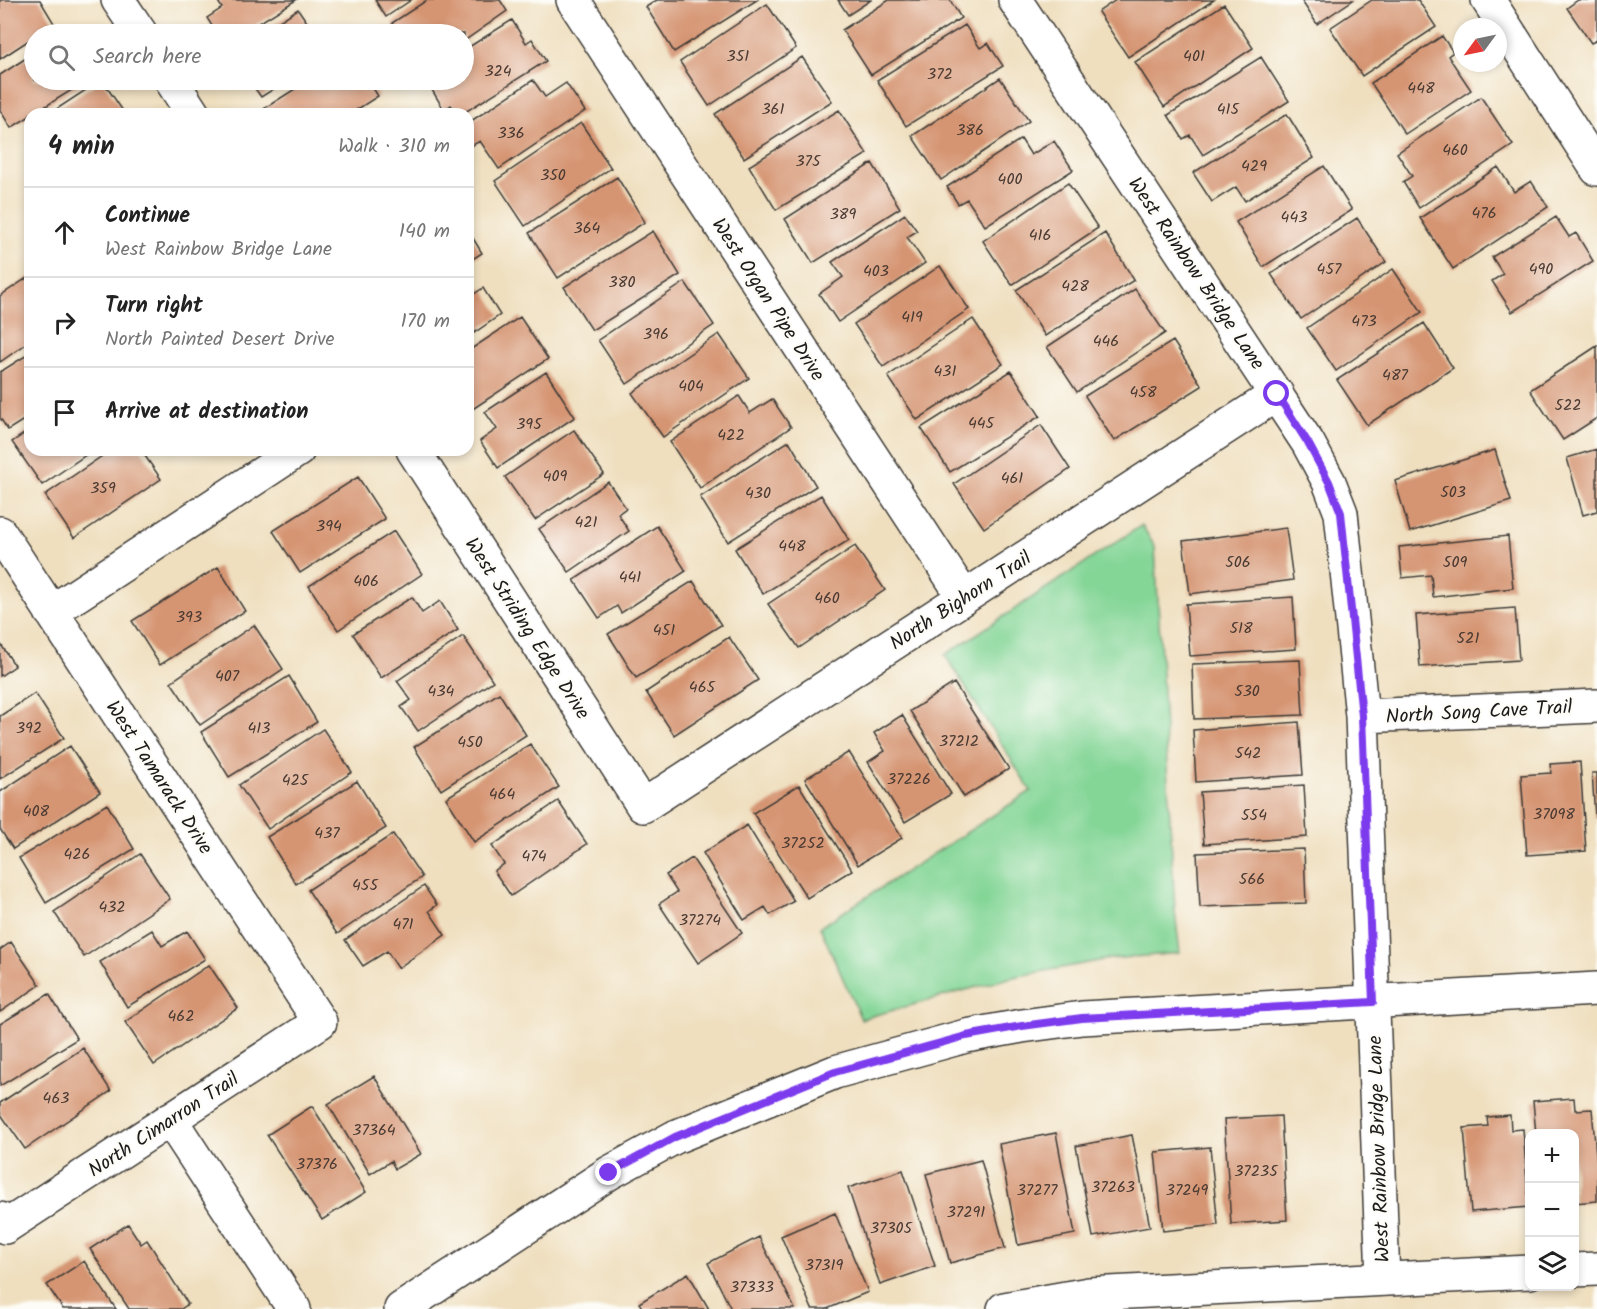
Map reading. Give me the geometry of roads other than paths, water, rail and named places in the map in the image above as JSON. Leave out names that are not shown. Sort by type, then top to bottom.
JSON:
[{"type":"street","points":[[118,0],[134,24]]},
{"type":"street","name":"West Organ Pipe Drive","points":[[573,0],[964,597]]},
{"type":"street","name":"West Rainbow Bridge Lane","points":[[1015,0],[1277,394],[1329,482],[1341,513],[1362,716],[1383,1279]]},
{"type":"street","points":[[1488,0],[1597,169]]},
{"type":"street","points":[[177,90],[189,108]]},
{"type":"street","name":"North Bighorn Trail","points":[[644,806],[1277,394]]},
{"type":"street","points":[[51,612],[289,456]]},
{"type":"street","name":"West Striding Edge Drive","points":[[418,456],[644,806]]},
{"type":"street","name":"West Tamarack Drive","points":[[0,533],[320,1022]]},
{"type":"street","name":"North Song Cave Trail","points":[[1362,716],[1597,706]]},
{"type":"street","points":[[401,1309],[609,1173],[675,1137],[835,1072],[966,1036],[1082,1018],[1597,989]]},
{"type":"street","name":"North Cimarron Trail","points":[[2,1223],[170,1119],[320,1022]]},
{"type":"street","points":[[170,1119],[294,1309]]},
{"type":"street","points":[[1579,1270],[1597,1269]]},
{"type":"street","points":[[1004,1309],[1383,1279],[1525,1272]]}]
